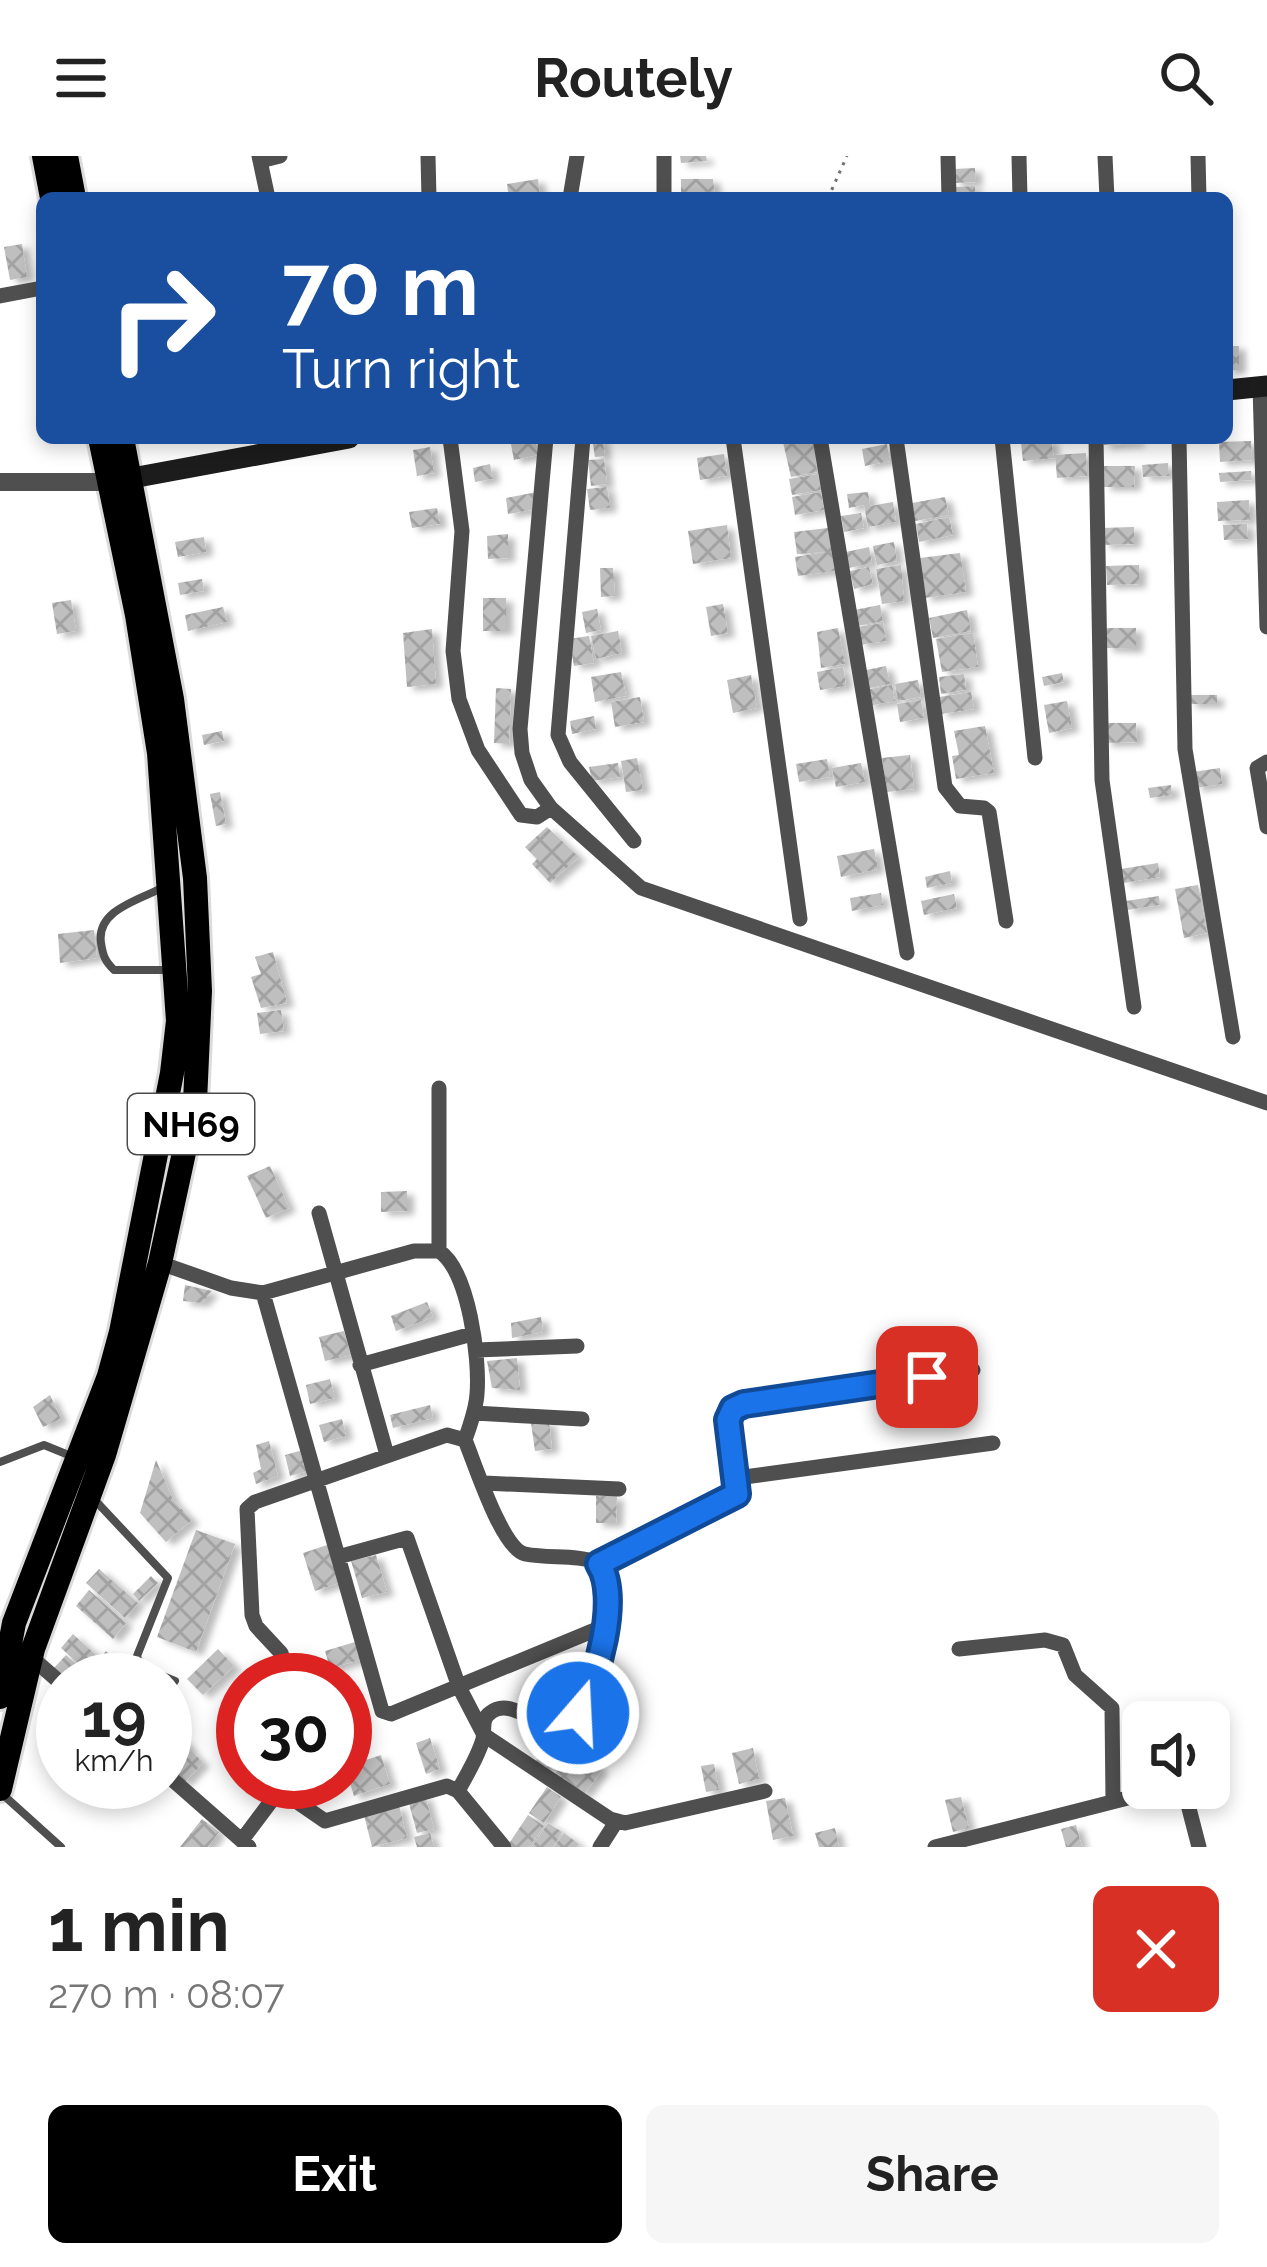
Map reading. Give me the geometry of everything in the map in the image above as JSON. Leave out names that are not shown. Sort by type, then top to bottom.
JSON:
[{"type":"highway","points":[[44,156],[51,192]]},
{"type":"highway","points":[[66,156],[73,192]]},
{"type":"highway","name":"NH69","points":[[0,1790],[31,1657],[89,1495],[160,1264],[195,1102],[188,1021],[195,878],[177,736],[119,481],[103,444]]},
{"type":"highway","name":"NH69","points":[[0,1696],[14,1623],[121,1332],[172,1073],[188,1021],[174,970],[159,753],[119,481],[122,444]]},
{"type":"main road","points":[[1233,389],[1264,386]]},
{"type":"main road","points":[[119,481],[284,444]]},
{"type":"street","points":[[267,192],[260,158],[280,156]]},
{"type":"street","points":[[428,156],[429,192]]},
{"type":"street","points":[[571,192],[577,156]]},
{"type":"street","points":[[664,156],[664,192]]},
{"type":"street","points":[[948,156],[949,192]]},
{"type":"street","points":[[1019,156],[1020,192]]},
{"type":"street","points":[[1106,156],[1107,192]]},
{"type":"street","points":[[1198,156],[1199,192]]},
{"type":"street","points":[[0,296],[36,289]]},
{"type":"street","points":[[1264,386],[1267,627]]},
{"type":"street","points":[[451,444],[463,531],[453,650],[459,699],[478,750],[520,815],[537,817],[551,808]]},
{"type":"street","points":[[545,444],[520,729],[531,780],[551,808],[641,888],[1267,1103]]},
{"type":"street","points":[[582,444],[558,735],[570,762],[634,841]]},
{"type":"street","points":[[734,444],[800,919]]},
{"type":"street","points":[[821,444],[907,952]]},
{"type":"street","points":[[897,444],[945,787],[960,806],[989,812],[1006,921]]},
{"type":"street","points":[[1003,444],[1034,758]]},
{"type":"street","points":[[1096,444],[1102,780],[1134,1007]]},
{"type":"street","points":[[1179,444],[1185,749],[1233,1037]]},
{"type":"street","points":[[0,482],[119,481]]},
{"type":"street","points":[[1267,762],[1257,768],[1267,827]]},
{"type":"street","points":[[439,1088],[440,1251],[458,1272],[474,1342],[478,1392],[465,1440],[510,1545],[517,1551],[599,1564],[725,1504],[737,1494],[728,1420],[733,1409],[744,1404],[973,1370]]},
{"type":"street","points":[[319,1213],[387,1455]]},
{"type":"street","points":[[160,1264],[231,1288],[263,1293],[414,1251],[440,1251]]},
{"type":"street","points":[[263,1293],[382,1711],[392,1714],[607,1625]]},
{"type":"street","points":[[360,1364],[474,1342],[577,1346]]},
{"type":"street","points":[[474,1413],[582,1419]]},
{"type":"street","points":[[281,1653],[252,1616],[246,1517],[254,1502],[447,1435],[465,1440]]},
{"type":"street","points":[[737,1478],[993,1443]]},
{"type":"street","points":[[484,1483],[619,1489]]},
{"type":"street","points":[[338,1557],[406,1538],[459,1687],[484,1735],[616,1822],[765,1792]]},
{"type":"street","points":[[458,1791],[484,1735],[484,1719],[497,1709],[551,1724],[578,1713],[607,1625],[607,1583],[599,1564]]},
{"type":"street","points":[[959,1648],[1045,1640],[1063,1645],[1075,1675],[1112,1708],[1113,1800]]},
{"type":"street","points":[[31,1657],[36,1661]]},
{"type":"street","points":[[372,1808],[447,1786],[458,1791],[504,1847]]},
{"type":"street","points":[[192,1796],[246,1843],[267,1809]]},
{"type":"street","points":[[935,1847],[1122,1798]]},
{"type":"street","points":[[312,1809],[325,1822],[367,1809]]},
{"type":"street","points":[[1192,1809],[1199,1847]]},
{"type":"street","points":[[600,1847],[616,1822]]},
{"type":"lane","points":[[168,884],[107,916],[99,930],[104,958],[114,970],[174,970]]},
{"type":"lane","points":[[0,1462],[44,1445],[77,1458]]},
{"type":"lane","points":[[89,1495],[168,1578],[137,1653]]},
{"type":"lane","points":[[0,1790],[61,1847]]},
{"type":"path","points":[[831,192],[847,156]]},
{"type":"building","points":[[680,156],[706,156],[707,161],[681,163]]},
{"type":"building","points":[[975,168],[976,182],[955,183],[954,169]]},
{"type":"building","points":[[538,179],[539,192],[508,192],[507,184]]},
{"type":"building","points":[[681,179],[713,179],[714,192],[681,192]]},
{"type":"building","points":[[975,186],[976,192],[956,192],[956,187]]},
{"type":"building","points":[[22,244],[27,277],[10,280],[4,247]]},
{"type":"building","points":[[1233,346],[1239,346],[1239,370],[1233,370]]},
{"type":"building","points":[[1251,441],[1252,460],[1220,462],[1219,444]]},
{"type":"building","points":[[511,444],[537,444],[538,455],[514,460]]},
{"type":"building","points":[[593,444],[603,444],[605,456],[595,457]]},
{"type":"building","points":[[783,444],[815,444],[817,472],[791,477]]},
{"type":"building","points":[[887,444],[890,461],[865,466],[862,449]]},
{"type":"building","points":[[1021,444],[1052,444],[1054,458],[1023,461]]},
{"type":"building","points":[[430,447],[434,473],[417,476],[413,450]]},
{"type":"building","points":[[1086,453],[1087,476],[1057,478],[1055,455]]},
{"type":"building","points":[[724,454],[727,476],[700,480],[697,458]]},
{"type":"building","points":[[604,459],[607,484],[591,486],[588,460]]},
{"type":"building","points":[[1168,463],[1169,476],[1143,477],[1142,465]]},
{"type":"building","points":[[490,464],[493,479],[475,482],[473,468]]},
{"type":"building","points":[[1104,466],[1135,466],[1134,487],[1104,487]]},
{"type":"building","points":[[1251,471],[1252,480],[1220,482],[1219,473]]},
{"type":"building","points":[[818,474],[821,490],[792,495],[789,479]]},
{"type":"building","points":[[607,487],[610,508],[590,510],[587,489]]},
{"type":"building","points":[[537,492],[538,509],[508,514],[506,498]]},
{"type":"building","points":[[821,492],[824,510],[795,515],[792,497]]},
{"type":"building","points":[[868,492],[870,506],[893,502],[896,522],[868,527],[864,505],[849,508],[847,494]]},
{"type":"building","points":[[945,497],[949,515],[915,521],[912,503]]},
{"type":"building","points":[[1249,500],[1250,520],[1218,521],[1217,502]]},
{"type":"building","points":[[437,508],[440,524],[412,528],[409,512]]},
{"type":"building","points":[[861,513],[864,528],[844,532],[841,516]]},
{"type":"building","points":[[949,517],[953,535],[919,542],[916,524]]},
{"type":"building","points":[[1247,524],[1248,539],[1224,540],[1223,525]]},
{"type":"building","points":[[727,525],[731,558],[693,564],[688,531]]},
{"type":"building","points":[[1134,527],[1134,544],[1103,545],[1102,528]]},
{"type":"building","points":[[828,528],[835,571],[798,576],[795,557],[826,552],[797,554],[794,532]]},
{"type":"building","points":[[508,534],[508,558],[488,559],[487,536]]},
{"type":"building","points":[[204,537],[206,552],[178,557],[175,542]]},
{"type":"building","points":[[894,542],[897,561],[877,565],[873,546]]},
{"type":"building","points":[[869,547],[872,563],[849,568],[846,552]]},
{"type":"building","points":[[960,553],[966,592],[925,598],[920,558]]},
{"type":"building","points":[[901,565],[904,601],[882,604],[876,569]]},
{"type":"building","points":[[1139,565],[1139,584],[1107,585],[1106,566]]},
{"type":"building","points":[[869,567],[873,584],[854,589],[850,571]]},
{"type":"building","points":[[600,568],[613,568],[615,596],[601,597]]},
{"type":"building","points":[[202,579],[204,591],[180,595],[178,583]]},
{"type":"building","points":[[483,598],[506,598],[506,631],[483,631]]},
{"type":"building","points":[[71,600],[76,631],[57,634],[52,603]]},
{"type":"building","points":[[723,604],[728,633],[711,636],[706,607]]},
{"type":"building","points":[[880,605],[883,621],[857,626],[854,610]]},
{"type":"building","points":[[223,607],[227,622],[188,631],[185,615]]},
{"type":"building","points":[[597,609],[601,630],[586,633],[582,612]]},
{"type":"building","points":[[967,610],[971,631],[933,638],[929,618]]},
{"type":"building","points":[[883,623],[886,641],[860,645],[857,627]]},
{"type":"building","points":[[838,628],[845,664],[821,668],[817,632]]},
{"type":"building","points":[[1106,628],[1136,628],[1136,649],[1106,648]]},
{"type":"building","points":[[432,629],[436,684],[407,687],[403,633]]},
{"type":"building","points":[[618,631],[622,653],[596,659],[591,636]]},
{"type":"building","points":[[973,633],[978,667],[942,672],[936,639]]},
{"type":"building","points":[[589,636],[594,663],[574,666],[569,639]]},
{"type":"building","points":[[886,666],[890,684],[865,689],[861,671]]},
{"type":"building","points":[[843,667],[846,686],[820,690],[817,672]]},
{"type":"building","points":[[621,672],[626,696],[595,702],[591,677]]},
{"type":"building","points":[[1062,673],[1064,682],[1044,686],[1042,677]]},
{"type":"building","points":[[964,674],[966,690],[941,694],[939,677]]},
{"type":"building","points":[[751,675],[757,708],[733,713],[727,680]]},
{"type":"building","points":[[918,680],[921,697],[898,701],[895,684]]},
{"type":"building","points":[[892,685],[895,701],[868,706],[865,690]]},
{"type":"building","points":[[496,688],[511,689],[509,744],[494,743]]},
{"type":"building","points":[[971,692],[974,709],[941,714],[939,697]]},
{"type":"building","points":[[1189,695],[1217,695],[1217,704],[1189,704]]},
{"type":"building","points":[[640,697],[644,722],[615,727],[611,702]]},
{"type":"building","points":[[921,700],[924,718],[900,722],[897,704]]},
{"type":"building","points":[[1067,701],[1072,728],[1049,733],[1044,705]]},
{"type":"building","points":[[594,716],[596,729],[572,734],[570,721]]},
{"type":"building","points":[[1105,723],[1136,723],[1137,742],[1105,743]]},
{"type":"building","points":[[985,726],[994,773],[956,779],[952,756],[959,755],[954,731]]},
{"type":"building","points":[[222,731],[224,741],[204,745],[202,735]]},
{"type":"building","points":[[910,755],[914,789],[887,792],[882,758]]},
{"type":"building","points":[[637,758],[643,790],[626,792],[621,761]]},
{"type":"building","points":[[827,759],[830,777],[799,782],[796,764]]},
{"type":"building","points":[[618,763],[620,777],[592,781],[589,767]]},
{"type":"building","points":[[861,763],[865,782],[836,787],[832,768]]},
{"type":"building","points":[[1220,768],[1222,784],[1196,788],[1193,772]]},
{"type":"building","points":[[1171,785],[1172,795],[1150,798],[1148,788]]},
{"type":"building","points":[[220,792],[226,824],[216,826],[210,794]]},
{"type":"building","points":[[547,827],[579,857],[550,883],[532,864],[537,859],[525,847]]},
{"type":"building","points":[[874,849],[878,869],[841,877],[837,856]]},
{"type":"building","points":[[1158,863],[1160,877],[1124,883],[1121,869]]},
{"type":"building","points":[[950,871],[952,883],[927,888],[925,877]]},
{"type":"building","points":[[1198,885],[1207,933],[1184,938],[1175,889]]},
{"type":"building","points":[[881,893],[883,905],[852,911],[850,898]]},
{"type":"building","points":[[954,894],[957,908],[924,915],[921,901]]},
{"type":"building","points":[[1159,896],[1160,905],[1127,910],[1126,901]]},
{"type":"building","points":[[94,930],[97,958],[60,963],[58,934]]},
{"type":"building","points":[[273,952],[287,1003],[261,1008],[251,977],[261,974],[255,957]]},
{"type":"building","points":[[281,1010],[284,1031],[260,1034],[257,1013]]},
{"type":"building","points":[[270,1166],[289,1208],[266,1218],[247,1176]]},
{"type":"building","points":[[407,1191],[407,1211],[381,1212],[381,1192]]},
{"type":"building","points":[[185,1285],[212,1291],[202,1303],[183,1301]]},
{"type":"building","points":[[427,1302],[433,1317],[396,1331],[391,1316]]},
{"type":"building","points":[[541,1317],[543,1332],[512,1338],[511,1323]]},
{"type":"building","points":[[344,1331],[351,1355],[325,1361],[319,1337]]},
{"type":"building","points":[[517,1358],[520,1390],[492,1388],[487,1361]]},
{"type":"building","points":[[330,1379],[335,1398],[310,1404],[306,1385]]},
{"type":"building","points":[[50,1395],[61,1419],[43,1427],[33,1407]]},
{"type":"building","points":[[430,1405],[433,1418],[393,1428],[390,1415]]},
{"type":"building","points":[[342,1419],[346,1436],[324,1442],[319,1425]]},
{"type":"building","points":[[549,1421],[552,1449],[535,1451],[531,1423]]},
{"type":"building","points":[[269,1441],[278,1476],[256,1484],[253,1473],[261,1469],[256,1445]]},
{"type":"building","points":[[303,1450],[308,1471],[290,1476],[285,1455]]},
{"type":"building","points":[[156,1460],[173,1500],[192,1520],[166,1542],[140,1513]]},
{"type":"building","points":[[596,1496],[617,1496],[616,1523],[596,1523]]},
{"type":"building","points":[[196,1530],[235,1544],[196,1652],[157,1637]]},
{"type":"building","points":[[330,1544],[342,1582],[315,1591],[303,1553]]},
{"type":"building","points":[[376,1555],[387,1592],[362,1598],[351,1561]]},
{"type":"building","points":[[99,1569],[138,1603],[125,1618],[86,1583]]},
{"type":"building","points":[[151,1576],[158,1583],[139,1601],[133,1594]]},
{"type":"building","points":[[89,1590],[126,1623],[113,1639],[76,1606]]},
{"type":"building","points":[[73,1634],[94,1653],[66,1653],[61,1648]]},
{"type":"building","points":[[355,1642],[358,1653],[326,1653]]},
{"type":"building","points":[[218,1649],[222,1653],[216,1653],[216,1683],[203,1695],[192,1684],[192,1674]]},
{"type":"building","points":[[554,1736],[569,1747],[552,1771],[536,1761]]},
{"type":"building","points":[[430,1738],[440,1769],[426,1774],[416,1743]]},
{"type":"building","points":[[753,1748],[759,1779],[739,1784],[732,1753]]},
{"type":"building","points":[[571,1750],[584,1759],[578,1772],[586,1759],[602,1770],[584,1795],[555,1774]]},
{"type":"building","points":[[192,1751],[203,1763],[192,1775]]},
{"type":"building","points":[[381,1755],[390,1784],[372,1790],[372,1758]]},
{"type":"building","points":[[714,1764],[719,1790],[706,1792],[701,1766]]},
{"type":"building","points":[[547,1787],[561,1797],[544,1823],[529,1813]]},
{"type":"building","points":[[425,1795],[434,1829],[417,1833],[408,1800]]},
{"type":"building","points":[[961,1797],[969,1828],[953,1832],[945,1800]]},
{"type":"building","points":[[785,1798],[793,1836],[773,1840],[766,1801]]},
{"type":"building","points":[[399,1805],[407,1838],[372,1847],[364,1815]]},
{"type":"building","points":[[528,1815],[544,1826],[529,1847],[511,1847],[508,1845]]},
{"type":"building","points":[[202,1819],[219,1832],[208,1847],[180,1847]]},
{"type":"building","points":[[548,1823],[562,1832],[553,1847],[532,1847]]},
{"type":"building","points":[[1076,1825],[1082,1847],[1066,1847],[1061,1829]]},
{"type":"building","points":[[835,1828],[839,1847],[819,1847],[815,1833]]},
{"type":"building","points":[[430,1833],[434,1847],[417,1847],[414,1837]]},
{"type":"building","points":[[564,1833],[579,1844],[577,1847],[554,1847]]},
{"type":"route","points":[[578,1713],[607,1625],[607,1583],[599,1564],[737,1494],[728,1420],[733,1409],[927,1377]]}]
